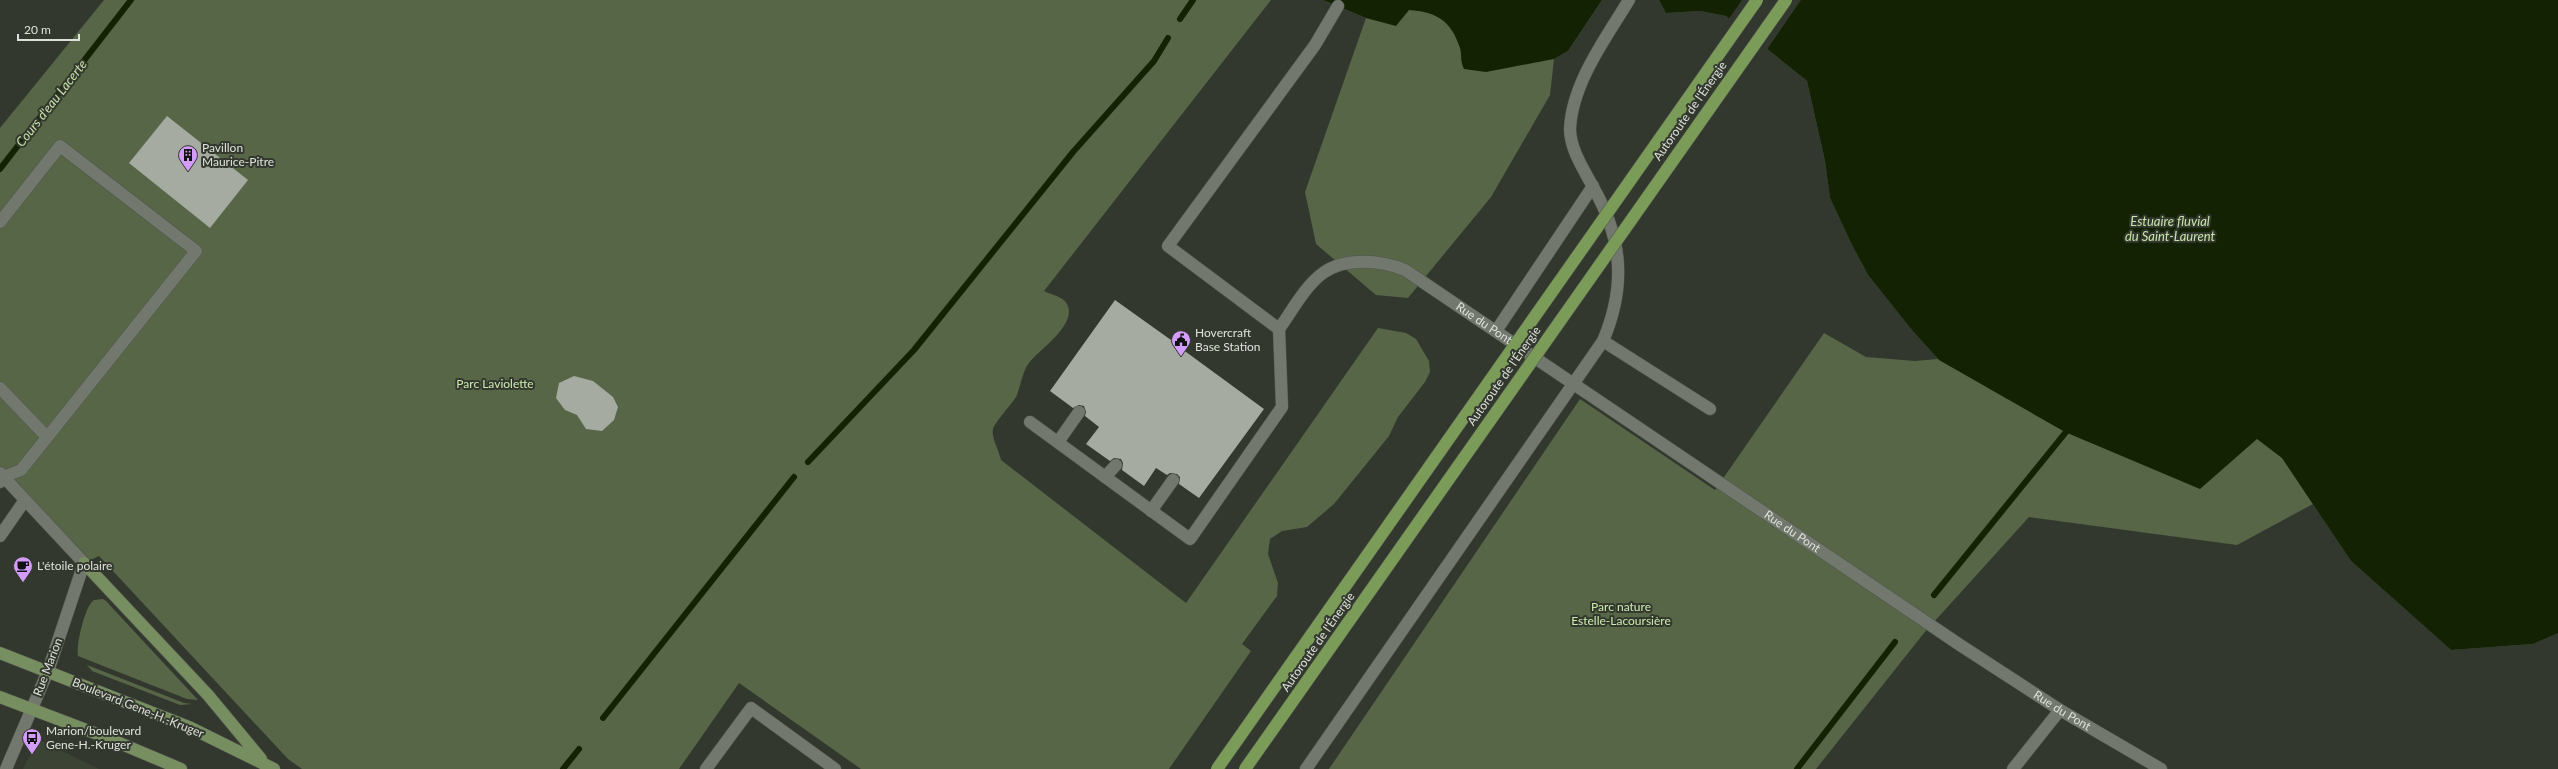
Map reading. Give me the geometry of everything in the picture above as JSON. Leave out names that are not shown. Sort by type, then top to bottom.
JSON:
[{"type":"highway","name":"Autoroute de l'Énergie","points":[[1217,769],[1757,0]]},
{"type":"highway","name":"Autoroute de l'Énergie","points":[[1245,769],[1786,0]]},
{"type":"main road","points":[[84,563],[208,695],[270,767]]},
{"type":"main road","name":"Boulevard Gene-H.-Kruger","points":[[0,653],[189,727],[270,767]]},
{"type":"main road","points":[[0,697],[181,769]]},
{"type":"street","points":[[1306,769],[1575,384],[1603,341],[1612,319],[1616,300],[1620,276],[1619,257],[1608,221],[1593,186],[1573,146],[1570,130],[1572,114],[1586,75],[1629,0]]},
{"type":"street","points":[[1030,422],[1190,539],[1282,407],[1279,329],[1168,246],[1315,45],[1338,6]]},
{"type":"street","points":[[0,222],[60,146],[196,251],[21,470],[1,477],[25,500],[84,563]]},
{"type":"street","points":[[1496,331],[1593,186]]},
{"type":"street","name":"Rue du Pont","points":[[1279,329],[1316,278],[1334,267],[1366,262],[1393,265],[1405,270],[1852,572],[2060,710],[2161,769]]},
{"type":"street","points":[[1603,341],[1710,409]]},
{"type":"street","points":[[0,388],[47,437]]},
{"type":"street","points":[[1058,442],[1079,412]]},
{"type":"street","points":[[1105,477],[1116,466]]},
{"type":"street","points":[[1151,511],[1173,480]]},
{"type":"street","points":[[0,536],[25,500]]},
{"type":"street","name":"Rue Marion","points":[[6,769],[48,671],[84,563]]},
{"type":"street","points":[[706,769],[750,708],[834,769]]},
{"type":"street","points":[[2013,769],[2060,710]]},
{"type":"shaded area","points":[[38,739],[99,769],[23,769]]},
{"type":"green space","name":"Parc Laviolette","points":[[104,0],[1271,0],[1044,291],[1060,297],[1065,301],[1069,312],[1067,320],[1056,336],[1029,363],[1016,397],[994,426],[993,436],[1001,460],[1186,603],[1378,328],[1406,333],[1416,339],[1429,361],[1430,372],[1425,382],[1398,417],[1389,436],[1334,504],[1307,527],[1282,531],[1270,539],[1268,554],[1278,583],[1277,596],[1242,644],[1251,651],[1169,769],[861,769],[739,683],[679,769],[302,769],[288,759],[99,556],[84,563],[0,466],[0,128]]},
{"type":"green space","points":[[1323,0],[1602,0],[1568,51],[1554,59],[1550,95],[1491,197],[1408,298],[1376,295],[1316,244],[1305,192],[1366,18]]},
{"type":"green space","name":"Parc nature Estelle-Lacoursière","points":[[1659,0],[2242,0],[2558,633],[2533,644],[2451,650],[2351,561],[2313,504],[2237,545],[2029,517],[1924,633],[1816,769],[1329,769],[1580,399],[1715,490],[1824,333],[1866,357],[1915,361],[1938,359],[1911,329],[1868,275],[1852,245],[1830,198],[1825,161],[1807,81],[1726,16],[1700,11],[1666,13]]},
{"type":"green space","points":[[103,599],[198,700],[187,699],[78,656],[78,643],[87,609],[94,600]]},
{"type":"green space","points":[[87,665],[184,703],[193,704],[180,705],[92,671]]},
{"type":"water","points":[[1323,0],[1602,0],[1568,51],[1554,59],[1486,72],[1464,69],[1460,48],[1456,38],[1447,24],[1435,16],[1419,11],[1409,10],[1396,26],[1366,18]]},
{"type":"water","name":"Estuaire fluvial du Saint-Laurent","points":[[1659,0],[2558,0],[2558,633],[2533,644],[2451,650],[2351,561],[2282,458],[2257,439],[2200,489],[2065,432],[1939,360],[1911,329],[1868,275],[1852,245],[1830,198],[1825,161],[1807,81],[1726,16],[1700,11],[1666,13]]},
{"type":"pier","points":[[1742,0],[1801,0],[1766,51],[1728,20]]},
{"type":"building","name":"Pavillon Maurice-Pitre","points":[[167,116],[248,180],[210,228],[129,163]]},
{"type":"building","points":[[1115,300],[1171,340],[1179,330],[1182,349],[1264,409],[1199,498],[1179,484],[1180,477],[1177,474],[1170,473],[1167,475],[1156,468],[1144,486],[1122,470],[1123,463],[1121,459],[1114,458],[1110,461],[1086,444],[1099,427],[1085,416],[1086,412],[1084,406],[1079,405],[1073,408],[1050,391]]},
{"type":"building","points":[[574,376],[593,381],[613,397],[618,407],[614,420],[602,431],[586,429],[577,415],[565,410],[556,398],[559,383]]},
{"type":"waterway","name":"Cours d'eau Lacerte","points":[[0,169],[131,0]]},
{"type":"waterway","points":[[1180,19],[1193,0]]},
{"type":"waterway","points":[[808,462],[914,350],[1073,152],[1154,61],[1168,38]]},
{"type":"waterway","points":[[1934,595],[2070,427]]},
{"type":"waterway","points":[[603,718],[794,477]]},
{"type":"waterway","points":[[1797,769],[1895,642]]},
{"type":"waterway","points":[[563,769],[579,749]]},
{"type":"place","name":"Pavillon Maurice-Pitre","points":[[188,172]]},
{"type":"place","name":"Hovercraft Base Station","points":[[1181,357]]},
{"type":"place","name":"L'étoile polaire","points":[[23,583]]},
{"type":"place","name":"Marion/boulevard Gene-H.-Kruger","points":[[32,755]]}]
